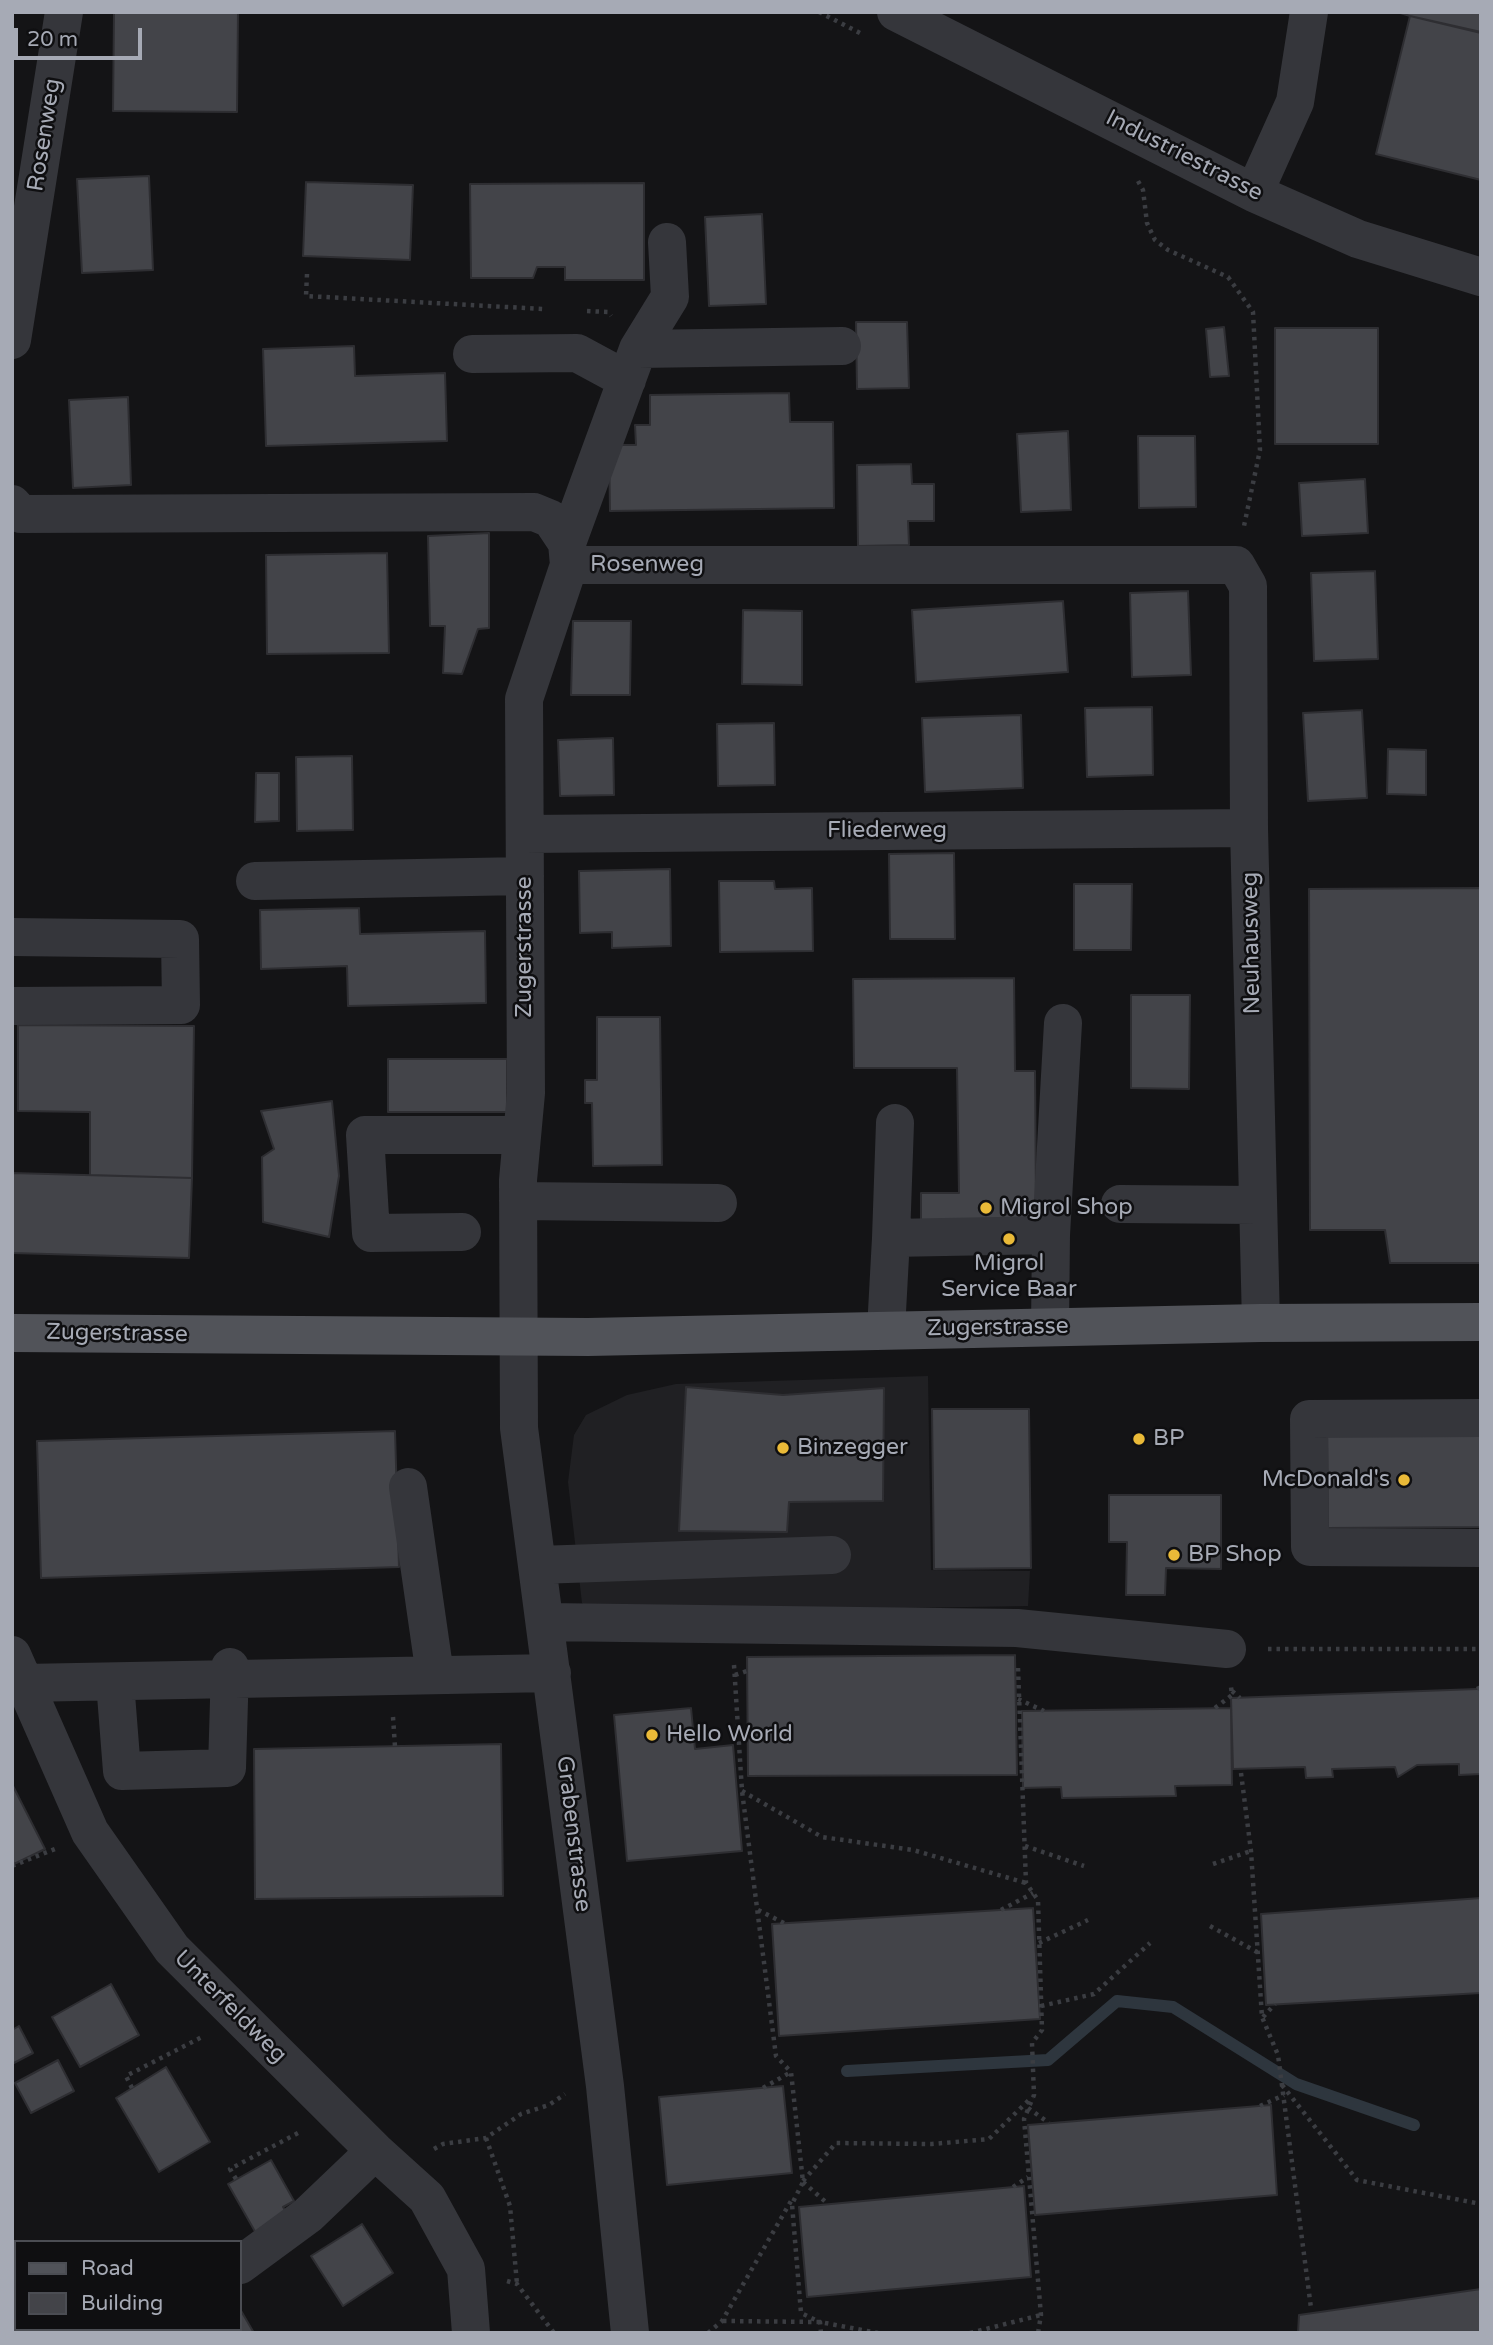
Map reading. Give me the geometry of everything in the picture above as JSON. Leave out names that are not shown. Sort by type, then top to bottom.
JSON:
[{"type":"main road","name":"Zugerstrasse","points":[[12,1333],[516,1335],[1481,1322]]},
{"type":"street","name":"Rosenweg","points":[[12,340],[64,12]]},
{"type":"street","name":"Industriestrasse","points":[[896,12],[1254,193],[1358,239],[1481,277]]},
{"type":"street","points":[[1254,193],[1295,102],[1308,12]]},
{"type":"street","name":"Zugerstrasse","points":[[516,1335],[518,1201],[526,1093],[524,699],[568,554],[633,364],[670,297],[667,242]]},
{"type":"street","points":[[472,354],[577,353],[633,364],[842,346]]},
{"type":"street","name":"Rosenweg","points":[[12,504],[21,513],[534,512],[551,519],[568,554],[1236,565]]},
{"type":"street","name":"Neuhausweg","points":[[1236,565],[1248,586],[1249,828],[1261,1323]]},
{"type":"street","name":"Fliederweg","points":[[524,834],[1249,828]]},
{"type":"street","points":[[255,881],[525,876]]},
{"type":"street","points":[[12,937],[180,939],[181,1005],[12,1006]]},
{"type":"street","points":[[1051,1327],[1051,1235],[1063,1023]]},
{"type":"street","points":[[886,1331],[895,1123]]},
{"type":"street","points":[[462,1232],[371,1233],[365,1135],[522,1135]]},
{"type":"street","points":[[518,1201],[718,1203]]},
{"type":"street","points":[[1120,1204],[1258,1205]]},
{"type":"street","points":[[891,1238],[1051,1235]]},
{"type":"street","name":"Grabenstrasse","points":[[516,1335],[519,1428],[605,2086],[630,2333]]},
{"type":"street","points":[[1481,1418],[1309,1419],[1310,1547],[1481,1548]]},
{"type":"street","points":[[408,1488],[435,1675]]},
{"type":"street","points":[[538,1565],[832,1555]]},
{"type":"street","points":[[546,1622],[1017,1628],[1227,1649]]},
{"type":"street","points":[[18,1669],[115,1682],[230,1673],[552,1673]]},
{"type":"street","name":"Unterfeldweg","points":[[18,1669],[90,1832],[172,1949],[335,2113],[427,2199],[466,2269],[471,2333]]},
{"type":"street","points":[[115,1682],[122,1771],[227,1768],[230,1673]]},
{"type":"street","points":[[242,2264],[386,2162]]},
{"type":"path","points":[[1128,175],[1138,181],[1143,190],[1147,223],[1154,240],[1168,250],[1228,277],[1253,312],[1259,450],[1236,565]]},
{"type":"path","points":[[307,275],[306,296],[545,309]]},
{"type":"path","points":[[583,310],[608,312],[633,364]]},
{"type":"path","points":[[732,1626],[738,1767],[776,2056],[791,2073],[803,2182],[792,2204],[801,2313],[820,2322]]},
{"type":"path","points":[[1017,1628],[1026,1883],[1038,1900],[1042,2030],[1032,2043],[1034,2095],[1024,2119],[1041,2315],[1038,2333]]},
{"type":"path","points":[[1227,1649],[1481,1649]]},
{"type":"path","points":[[735,1675],[747,1671]]},
{"type":"path","points":[[1215,1708],[1232,1693],[1240,1698]]},
{"type":"path","points":[[1018,1699],[1045,1711]]},
{"type":"path","points":[[393,1712],[395,1747]]},
{"type":"path","points":[[1241,1773],[1251,1851],[1262,2017],[1278,2055],[1311,2308]]},
{"type":"path","points":[[742,1791],[822,1837],[913,1850],[1026,1883]]},
{"type":"path","points":[[1025,1846],[1084,1866]]},
{"type":"path","points":[[1213,1864],[1251,1851]]},
{"type":"path","points":[[1001,1910],[1033,1893]]},
{"type":"path","points":[[757,1910],[784,1923]]},
{"type":"path","points":[[1039,1943],[1088,1920]]},
{"type":"path","points":[[1210,1926],[1257,1952]]},
{"type":"path","points":[[1041,2006],[1094,1994],[1150,1943]]},
{"type":"path","points":[[1262,2017],[1275,2004]]},
{"type":"path","points":[[132,2088],[126,2076],[240,2018]]},
{"type":"path","points":[[763,2088],[791,2073]]},
{"type":"path","points":[[1282,2082],[1357,2180],[1481,2204]]},
{"type":"path","points":[[386,2162],[443,2144],[486,2138],[521,2114],[575,2091]]},
{"type":"path","points":[[708,2333],[722,2320],[803,2182],[836,2143],[932,2144],[989,2139],[1034,2095]]},
{"type":"path","points":[[1260,2106],[1284,2095]]},
{"type":"path","points":[[1028,2108],[1049,2123]]},
{"type":"path","points":[[236,2179],[230,2169],[335,2113]]},
{"type":"path","points":[[486,2138],[510,2206],[517,2284],[554,2333]]},
{"type":"path","points":[[1013,2187],[1029,2176]]},
{"type":"path","points":[[803,2182],[828,2204]]},
{"type":"path","points":[[466,2269],[517,2284]]},
{"type":"path","points":[[970,2333],[1041,2315]]},
{"type":"path","points":[[722,2320],[820,2322],[878,2333]]},
{"type":"path","points":[[820,2322],[821,2333]]},
{"type":"shaded area","points":[[928,1376],[931,1570],[1030,1571],[1028,1606],[786,1610],[586,1607],[582,1603],[568,1482],[574,1435],[586,1415],[627,1395],[676,1384]]},
{"type":"building","points":[[114,12],[238,12],[237,112],[113,111]]},
{"type":"building","points":[[1397,12],[1481,12],[1481,32],[1410,16]]},
{"type":"building","points":[[1410,16],[1481,33],[1481,180],[1376,154]]},
{"type":"building","points":[[149,176],[153,270],[82,273],[77,179]]},
{"type":"building","points":[[306,182],[413,185],[410,260],[303,256]]},
{"type":"building","points":[[644,183],[644,280],[565,280],[565,267],[537,267],[533,278],[471,278],[470,184]]},
{"type":"building","points":[[762,214],[766,304],[709,306],[705,217]]},
{"type":"building","points":[[856,322],[907,322],[909,388],[857,389]]},
{"type":"building","points":[[1224,327],[1229,376],[1210,377],[1206,329]]},
{"type":"building","points":[[1275,328],[1378,328],[1378,444],[1275,444]]},
{"type":"building","points":[[354,346],[355,376],[445,373],[447,441],[266,446],[263,349]]},
{"type":"building","points":[[789,393],[790,422],[833,422],[834,508],[610,511],[609,445],[636,445],[635,425],[650,425],[650,395]]},
{"type":"building","points":[[128,397],[131,485],[73,488],[69,400]]},
{"type":"building","points":[[1068,431],[1071,510],[1021,512],[1017,434]]},
{"type":"building","points":[[1138,436],[1195,436],[1196,507],[1139,508]]},
{"type":"building","points":[[911,464],[912,484],[934,484],[934,521],[908,521],[909,545],[858,546],[857,465]]},
{"type":"building","points":[[1365,479],[1368,533],[1302,536],[1299,483]]},
{"type":"building","points":[[489,533],[489,628],[478,629],[462,674],[443,673],[445,626],[430,626],[428,536]]},
{"type":"building","points":[[387,553],[389,653],[267,654],[266,555]]},
{"type":"building","points":[[1375,571],[1378,659],[1314,661],[1311,573]]},
{"type":"building","points":[[1188,591],[1191,675],[1132,677],[1130,593]]},
{"type":"building","points":[[1063,601],[1068,672],[916,682],[912,610]]},
{"type":"building","points":[[743,610],[802,611],[802,685],[742,684]]},
{"type":"building","points":[[573,621],[631,621],[630,695],[571,695]]},
{"type":"building","points":[[1152,707],[1153,775],[1087,777],[1085,708]]},
{"type":"building","points":[[1362,710],[1367,798],[1308,801],[1303,713]]},
{"type":"building","points":[[1021,715],[1023,788],[925,792],[922,718]]},
{"type":"building","points":[[774,723],[775,785],[718,786],[717,724]]},
{"type":"building","points":[[613,738],[614,795],[560,796],[558,740]]},
{"type":"building","points":[[1388,749],[1426,750],[1426,795],[1387,794]]},
{"type":"building","points":[[352,756],[353,830],[297,831],[296,757]]},
{"type":"building","points":[[256,773],[279,773],[279,821],[255,822]]},
{"type":"building","points":[[954,853],[955,939],[890,939],[889,854]]},
{"type":"building","points":[[670,869],[671,946],[612,948],[612,932],[580,933],[579,871]]},
{"type":"building","points":[[719,881],[774,881],[775,889],[812,888],[813,951],[720,952]]},
{"type":"building","points":[[1074,884],[1132,884],[1131,950],[1074,950]]},
{"type":"building","points":[[1481,888],[1481,1263],[1390,1263],[1385,1230],[1310,1230],[1309,889]]},
{"type":"building","points":[[359,908],[360,934],[485,931],[486,1003],[348,1006],[347,966],[261,969],[260,910]]},
{"type":"building","points":[[1014,978],[1015,1071],[1035,1071],[1036,1205],[1044,1249],[921,1250],[921,1193],[959,1193],[957,1068],[854,1068],[853,979]]},
{"type":"building","points":[[1131,995],[1190,995],[1189,1089],[1131,1088]]},
{"type":"building","points":[[597,1017],[660,1017],[662,1165],[593,1166],[592,1103],[585,1103],[585,1080],[597,1080]]},
{"type":"building","points":[[18,1025],[194,1026],[192,1178],[90,1175],[90,1112],[18,1111]]},
{"type":"building","points":[[388,1059],[507,1059],[507,1112],[388,1112]]},
{"type":"building","points":[[332,1101],[339,1176],[329,1237],[263,1222],[262,1157],[274,1149],[261,1111]]},
{"type":"building","points":[[12,1173],[192,1178],[189,1258],[12,1253]]},
{"type":"building","name":"Binzegger","points":[[686,1387],[783,1395],[884,1388],[883,1501],[789,1502],[787,1532],[679,1531]]},
{"type":"building","points":[[932,1409],[1029,1409],[1031,1568],[934,1569]]},
{"type":"building","points":[[395,1431],[399,1567],[41,1578],[37,1441]]},
{"type":"building","name":"McDonald's","points":[[1481,1431],[1481,1527],[1328,1528],[1327,1432]]},
{"type":"building","name":"BP Shop","points":[[1109,1495],[1221,1495],[1221,1569],[1166,1568],[1165,1595],[1126,1595],[1127,1542],[1109,1542]]},
{"type":"building","points":[[1015,1655],[1017,1775],[748,1776],[747,1657]]},
{"type":"building","points":[[1481,1689],[1481,1774],[1459,1775],[1459,1764],[1417,1765],[1398,1777],[1395,1767],[1332,1769],[1333,1777],[1306,1778],[1305,1767],[1233,1769],[1231,1698]]},
{"type":"building","points":[[691,1708],[695,1749],[733,1745],[742,1851],[627,1861],[614,1715]]},
{"type":"building","points":[[1231,1708],[1232,1785],[1175,1786],[1176,1796],[1062,1798],[1061,1787],[1023,1788],[1022,1711]]},
{"type":"building","points":[[501,1744],[503,1896],[255,1899],[254,1749]]},
{"type":"building","points":[[12,1784],[45,1849],[12,1865]]},
{"type":"building","points":[[1481,1898],[1481,1993],[1266,2005],[1261,1914]]},
{"type":"building","points":[[1033,1908],[1040,2019],[779,2036],[772,1924]]},
{"type":"building","points":[[111,1984],[139,2035],[80,2067],[52,2017]]},
{"type":"building","points":[[19,2026],[33,2053],[12,2064],[12,2030]]},
{"type":"building","points":[[58,2060],[74,2091],[31,2113],[15,2083]]},
{"type":"building","points":[[166,2067],[210,2142],[159,2172],[116,2098]]},
{"type":"building","points":[[783,2086],[792,2173],[667,2185],[659,2097]]},
{"type":"building","points":[[1271,2105],[1277,2195],[1035,2215],[1028,2125]]},
{"type":"building","points":[[271,2160],[294,2201],[283,2207],[289,2217],[257,2235],[228,2184]]},
{"type":"building","points":[[1024,2186],[1031,2277],[807,2297],[799,2207]]},
{"type":"building","points":[[362,2224],[393,2273],[343,2306],[311,2256]]},
{"type":"building","points":[[1481,2289],[1481,2333],[1298,2333],[1299,2315]]},
{"type":"building","points":[[242,2312],[254,2333],[188,2333],[242,2331]]},
{"type":"waterway","points":[[847,2071],[1048,2060],[1117,2001],[1173,2007],[1296,2084],[1414,2125]]},
{"type":"place","name":"Migrol Shop","points":[[986,1208]]},
{"type":"place","name":"Migrol Service Baar","points":[[1009,1239]]},
{"type":"place","name":"BP","points":[[1139,1439]]},
{"type":"place","name":"Binzegger","points":[[783,1448]]},
{"type":"place","name":"McDonald's","points":[[1404,1480]]},
{"type":"place","name":"BP Shop","points":[[1174,1555]]},
{"type":"place","name":"Hello World","points":[[652,1735]]}]
